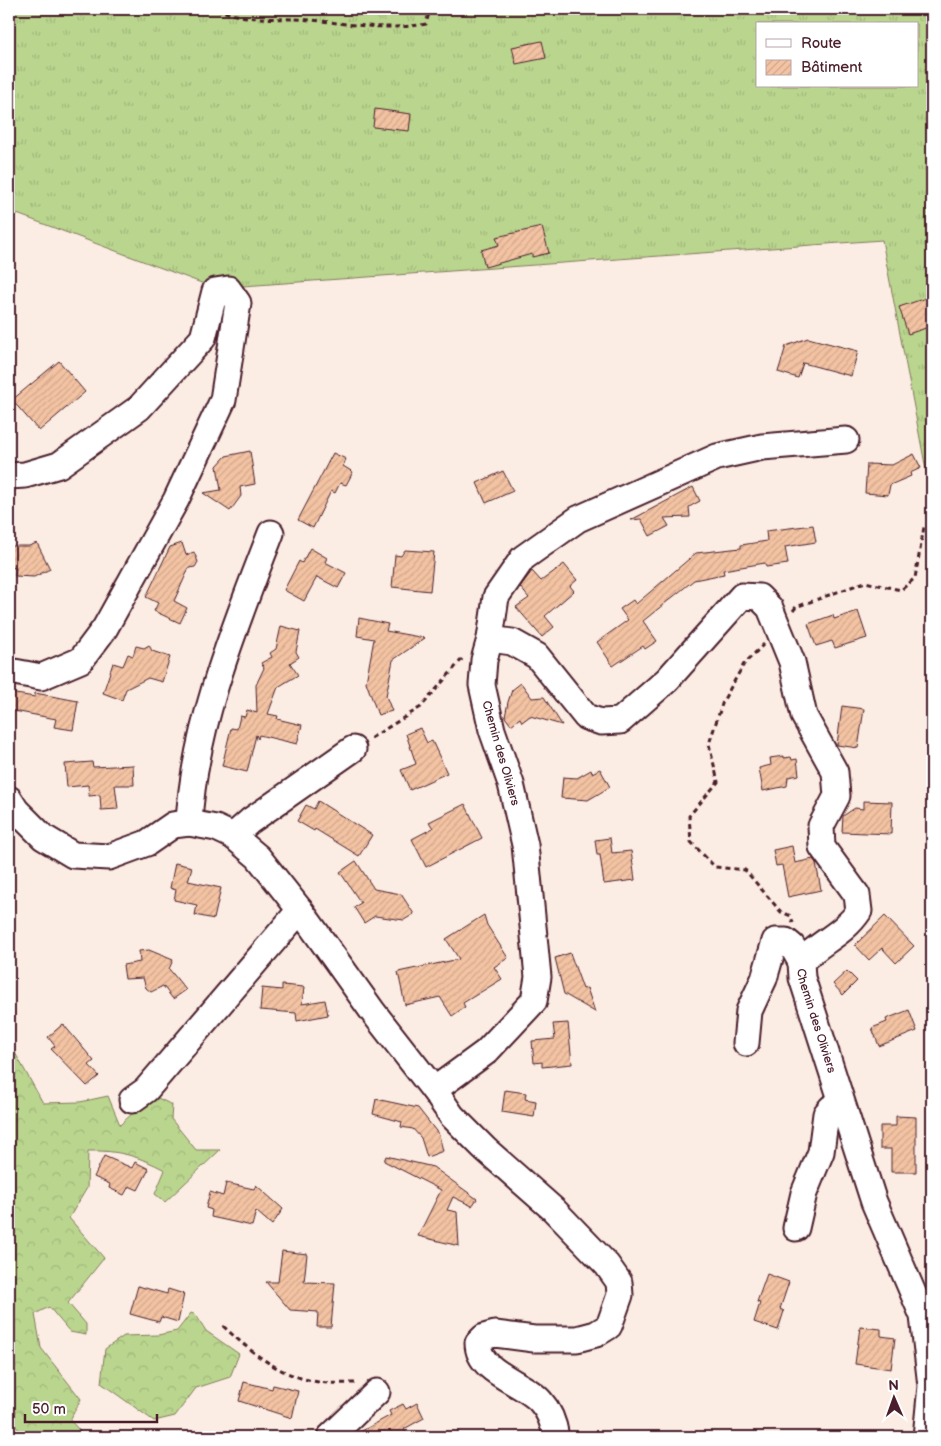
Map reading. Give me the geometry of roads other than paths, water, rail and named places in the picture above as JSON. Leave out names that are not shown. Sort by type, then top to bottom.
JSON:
[{"type":"street","points":[[9,476],[25,475],[59,465],[139,408],[203,338],[215,291],[228,289],[238,303],[223,400],[176,500],[105,628],[81,660],[41,677],[9,672]]},
{"type":"street","points":[[490,639],[496,597],[523,558],[578,519],[717,457],[762,447],[846,440]]},
{"type":"street","points":[[189,823],[191,786],[223,658],[271,533]]},
{"type":"street","name":"Chemin des Oliviers","points":[[434,1090],[486,1052],[534,1001],[538,977],[526,845],[511,784],[492,730],[482,685],[484,660],[490,639],[512,642],[537,656],[586,717],[601,722],[620,721],[667,680],[742,596],[759,596],[770,608],[792,662],[804,716],[835,772],[837,796],[820,826],[822,848],[857,895],[859,911],[849,925],[808,954],[801,962],[802,978],[874,1202],[923,1316],[931,1386],[926,1437]]},
{"type":"street","points":[[233,836],[250,821],[353,749]]},
{"type":"street","points":[[9,799],[16,810],[43,837],[73,854],[109,857],[147,843],[173,825],[189,823],[216,828],[233,836],[258,857],[300,910],[372,1012],[434,1090],[452,1116],[485,1149],[554,1210],[607,1265],[619,1282],[620,1295],[610,1326],[596,1334],[576,1339],[534,1339],[495,1334],[484,1337],[478,1343],[478,1352],[487,1364],[541,1401],[554,1422],[556,1437]]},
{"type":"street","points":[[132,1100],[146,1090],[300,910]]},
{"type":"street","points":[[746,1043],[749,1011],[766,974],[775,941],[786,940],[792,946],[801,962]]},
{"type":"street","points":[[796,1228],[804,1193],[822,1152],[826,1114],[839,1095]]},
{"type":"street","points":[[330,1437],[377,1392]]}]
